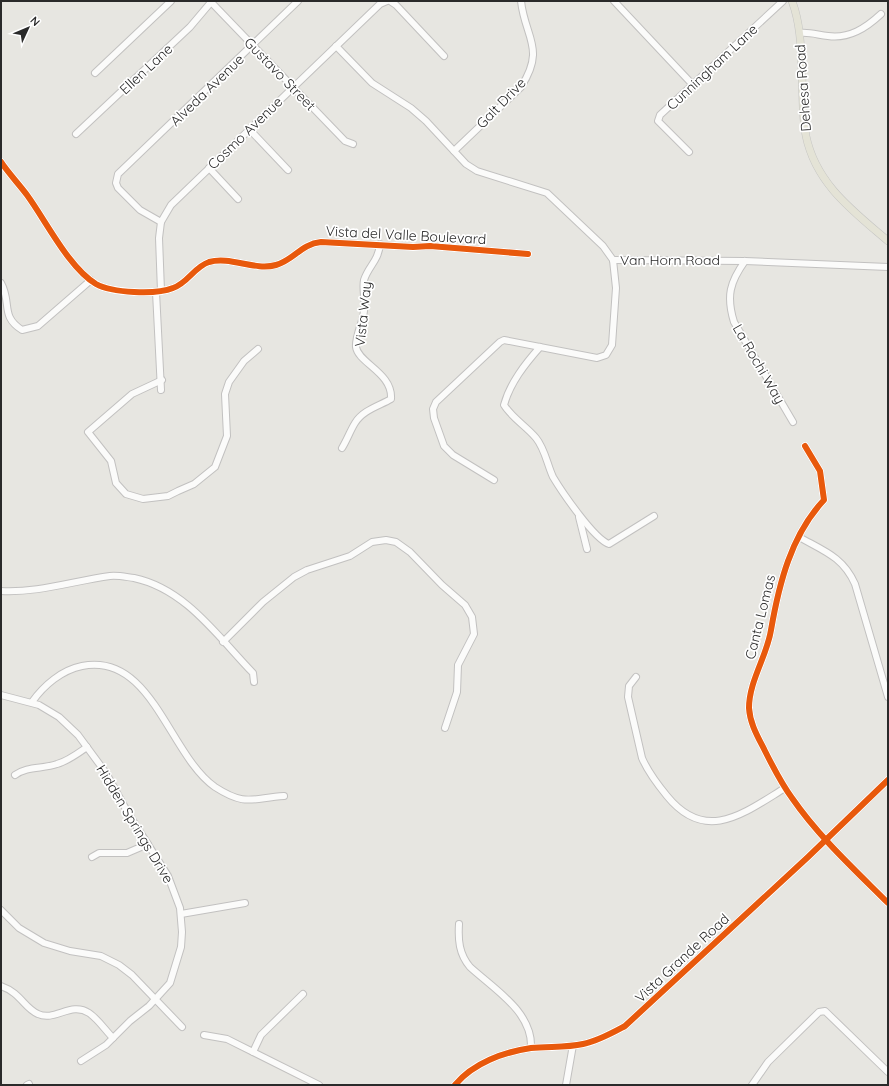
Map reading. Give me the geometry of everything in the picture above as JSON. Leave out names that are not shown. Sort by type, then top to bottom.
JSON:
[{"type":"main road","name":"Dehesa Road","points":[[792,1],[798,15],[800,33],[803,117],[807,139],[813,159],[826,182],[838,197],[888,241]]},
{"type":"street","points":[[95,73],[171,1]]},
{"type":"street","name":"Gustavo Street","points":[[211,1],[345,141],[353,144]]},
{"type":"street","name":"Ellen Lane","points":[[76,134],[190,27],[211,1]]},
{"type":"street","name":"Alveda Avenue","points":[[161,222],[140,210],[118,188],[116,180],[118,174],[298,1]]},
{"type":"street","points":[[389,1],[396,5],[444,56]]},
{"type":"street","name":"Cosmo Avenue","points":[[161,222],[175,201],[209,168],[380,4],[389,1]]},
{"type":"street","name":"Galt Drive","points":[[454,151],[521,87],[528,74],[533,59],[532,41],[521,1]]},
{"type":"street","points":[[614,1],[692,85]]},
{"type":"street","name":"Cunningham Lane","points":[[689,152],[658,121],[660,115],[783,1]]},
{"type":"street","points":[[800,33],[809,32],[838,36],[848,35],[865,28],[881,14]]},
{"type":"street","points":[[336,46],[372,83],[411,108],[426,121],[466,164],[477,171],[547,193],[603,246],[613,260]]},
{"type":"street","points":[[250,130],[288,170]]},
{"type":"street","name":"Vista del Valle Boulevard","points":[[1,162],[28,196],[65,251],[85,275],[103,287],[114,290],[159,291],[172,289],[185,282],[197,269],[209,262],[218,261],[264,266],[275,265],[288,260],[308,244],[314,243],[380,244],[413,247],[430,246],[528,254]]},
{"type":"street","points":[[209,168],[238,199]]},
{"type":"street","points":[[161,222],[159,238],[159,291],[162,390]]},
{"type":"street","name":"Vista Way","points":[[342,448],[355,423],[360,417],[366,412],[391,399],[392,390],[389,385],[358,353],[356,347],[364,310],[364,282],[378,258],[380,244]]},
{"type":"street","name":"Van Horn Road","points":[[494,480],[453,455],[444,446],[434,418],[433,409],[436,402],[500,342],[507,340],[597,358],[606,355],[611,349],[616,288],[613,260],[745,260],[888,267]]},
{"type":"street","name":"La Rochi Way","points":[[745,260],[734,276],[729,293],[731,313],[734,322],[792,422]]},
{"type":"street","points":[[1,283],[4,292],[3,307],[5,316],[12,326],[22,330],[38,326],[91,280]]},
{"type":"street","points":[[540,347],[525,365],[507,394],[504,405],[512,416],[536,438],[542,447],[554,477],[579,513],[604,542],[609,544],[654,516]]},
{"type":"street","points":[[162,380],[132,394],[88,432],[111,461],[116,483],[120,489],[126,494],[143,499],[168,496],[194,484],[215,467],[227,436],[225,394],[229,382],[244,361],[258,349]]},
{"type":"street","name":"Canta Lomas","points":[[805,446],[820,471],[824,500],[814,510],[799,538],[780,580],[770,640],[752,689],[750,703],[753,728],[785,788],[826,840],[888,903]]},
{"type":"street","points":[[579,513],[587,550]]},
{"type":"street","points":[[799,538],[837,558],[849,572],[855,584],[888,697]]},
{"type":"street","points":[[223,642],[263,602],[294,577],[307,570],[350,556],[372,542],[386,540],[396,542],[410,552],[442,586],[465,605],[472,617],[474,634],[458,665],[457,692],[445,728]]},
{"type":"street","points":[[1,591],[34,590],[111,576],[137,579],[162,588],[182,600],[253,673],[254,682]]},
{"type":"street","points":[[32,702],[47,684],[74,668],[99,665],[118,669],[129,675],[143,688],[190,762],[213,785],[228,794],[244,800],[262,800],[284,796]]},
{"type":"street","points":[[636,677],[629,686],[628,697],[642,758],[645,766],[663,791],[681,811],[703,821],[721,822],[745,812],[785,788]]},
{"type":"street","name":"Hidden Springs Drive","points":[[1,695],[32,702],[52,713],[65,722],[87,747],[106,773],[172,883],[181,914],[182,932],[180,955],[170,983],[155,1000],[130,1020],[113,1038],[81,1062]]},
{"type":"street","points":[[15,775],[22,770],[41,768],[71,759],[87,747]]},
{"type":"street","name":"Vista Grande Road","points":[[455,1085],[459,1080],[485,1061],[512,1052],[531,1048],[583,1044],[609,1035],[626,1026],[826,840],[888,780]]},
{"type":"street","points":[[92,856],[99,853],[127,853],[148,844]]},
{"type":"street","points":[[181,914],[245,903]]},
{"type":"street","points":[[1,910],[19,928],[44,943],[70,951],[100,956],[119,964],[182,1027]]},
{"type":"street","points":[[459,924],[459,942],[465,960],[470,967],[521,1014],[529,1029],[531,1048]]},
{"type":"street","points":[[1,986],[19,995],[33,1012],[40,1015],[50,1016],[73,1009],[85,1011],[90,1014],[113,1038]]},
{"type":"street","points":[[253,1052],[261,1036],[303,994]]},
{"type":"street","points":[[752,1085],[768,1062],[817,1014],[825,1011],[888,1072]]},
{"type":"street","points":[[204,1034],[227,1039],[319,1085]]},
{"type":"street","points":[[566,1085],[573,1045]]},
{"type":"cycle path","points":[[1,162],[27,195],[58,243],[76,267],[96,284],[123,291],[156,292],[173,288],[183,283],[199,267],[209,262],[226,261],[259,266],[276,265],[288,260],[308,246],[321,242],[413,247],[430,246],[528,254]]},
{"type":"cycle path","points":[[805,446],[820,471],[824,500],[803,529],[788,561],[778,595],[769,640],[752,688],[749,708],[750,714],[760,741],[777,775],[792,798],[826,840],[888,903]]},
{"type":"cycle path","points":[[455,1085],[471,1070],[510,1052],[531,1048],[570,1046],[589,1043],[625,1026],[808,857],[888,780]]}]
